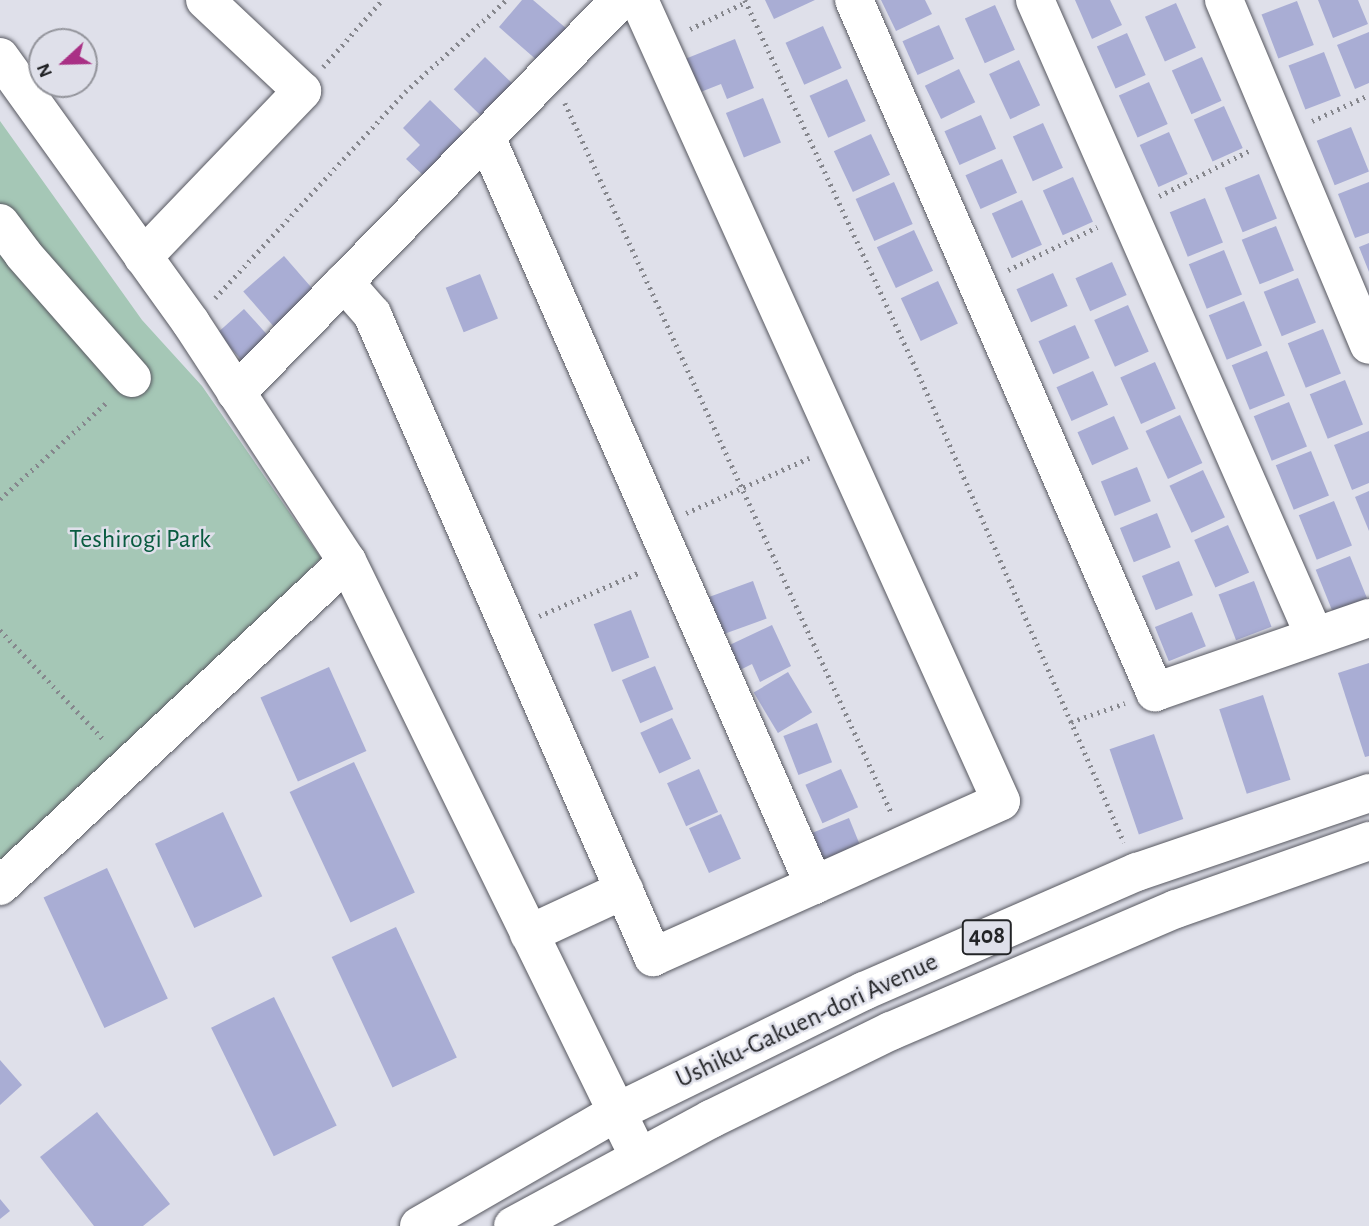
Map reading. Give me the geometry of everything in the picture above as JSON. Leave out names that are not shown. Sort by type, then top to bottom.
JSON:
[{"type":"main road","points":[[143,257],[302,91],[205,0]]},
{"type":"main road","points":[[236,393],[620,0]]},
{"type":"main road","points":[[344,282],[372,314],[653,957],[1001,801],[639,0]]},
{"type":"main road","points":[[854,0],[1155,692],[1369,618]]},
{"type":"main road","points":[[1035,0],[1314,635]]},
{"type":"main road","points":[[1224,0],[1369,345]]},
{"type":"main road","points":[[0,57],[191,323],[347,561],[639,1157]]},
{"type":"main road","points":[[486,137],[814,885]]},
{"type":"main road","points":[[0,223],[23,254],[132,378]]},
{"type":"main road","points":[[0,886],[347,561]]},
{"type":"main road","name":"Ushiku-Gakuen-dori Avenue","points":[[419,1226],[617,1112],[864,991],[1137,872],[1369,793]]},
{"type":"main road","name":"Ushiku-Gakuen-dori Avenue","points":[[513,1226],[639,1157],[891,1031],[1035,967],[1176,909],[1369,841]]},
{"type":"main road","points":[[529,934],[624,890]]},
{"type":"path","points":[[302,91],[382,0]]},
{"type":"path","points":[[191,323],[405,92],[506,0]]},
{"type":"path","points":[[659,44],[746,1],[916,368],[1125,845]]},
{"type":"path","points":[[551,71],[905,843]]},
{"type":"path","points":[[978,285],[1281,135],[1369,95]]},
{"type":"path","points":[[0,499],[132,378]]},
{"type":"path","points":[[510,629],[664,543],[742,488],[840,444]]},
{"type":"path","points":[[0,629],[130,767]]},
{"type":"path","points":[[1071,722],[1155,692]]},
{"type":"green space","name":"Teshirogi Park","points":[[0,121],[142,320],[202,386],[321,558],[0,881]]},
{"type":"building","points":[[522,0],[533,0],[567,29],[539,62],[499,27]]},
{"type":"building","points":[[765,0],[815,0],[774,19]]},
{"type":"building","points":[[881,0],[925,0],[932,14],[896,31]]},
{"type":"building","points":[[1075,0],[1110,0],[1122,25],[1092,39]]},
{"type":"building","points":[[1318,0],[1358,0],[1368,24],[1333,38]]},
{"type":"building","points":[[1297,1],[1314,45],[1278,58],[1262,15]]},
{"type":"building","points":[[1176,3],[1196,48],[1165,62],[1145,17]]},
{"type":"building","points":[[995,5],[1015,50],[985,63],[965,18]]},
{"type":"building","points":[[939,25],[954,59],[918,75],[902,41]]},
{"type":"building","points":[[823,26],[842,68],[804,85],[786,43]]},
{"type":"building","points":[[1369,32],[1369,83],[1355,89],[1337,45]]},
{"type":"building","points":[[1127,33],[1146,75],[1116,88],[1097,46]]},
{"type":"building","points":[[735,39],[754,88],[727,99],[721,84],[693,95],[680,61]]},
{"type":"building","points":[[1324,52],[1341,96],[1305,109],[1289,66]]},
{"type":"building","points":[[485,57],[513,84],[482,116],[454,89]]},
{"type":"building","points":[[1202,57],[1222,101],[1191,114],[1172,70]]},
{"type":"building","points":[[1019,60],[1040,105],[1010,119],[989,74]]},
{"type":"building","points":[[959,69],[975,102],[941,119],[925,86]]},
{"type":"building","points":[[847,79],[866,121],[828,138],[810,96]]},
{"type":"building","points":[[1149,82],[1168,124],[1138,137],[1119,95]]},
{"type":"building","points":[[763,98],[781,143],[744,157],[726,113]]},
{"type":"building","points":[[430,100],[466,135],[425,177],[406,159],[420,145],[403,128]]},
{"type":"building","points":[[1224,106],[1243,148],[1213,161],[1194,119]]},
{"type":"building","points":[[981,115],[996,149],[960,165],[944,131]]},
{"type":"building","points":[[1043,123],[1063,168],[1033,181],[1013,136]]},
{"type":"building","points":[[1351,127],[1369,172],[1335,185],[1317,141]]},
{"type":"building","points":[[1169,132],[1188,174],[1158,187],[1140,145]]},
{"type":"building","points":[[871,134],[890,175],[853,192],[834,151]]},
{"type":"building","points":[[1002,159],[1017,193],[981,209],[965,175]]},
{"type":"building","points":[[1259,174],[1277,219],[1243,232],[1225,188]]},
{"type":"building","points":[[1073,177],[1093,222],[1063,235],[1043,190]]},
{"type":"building","points":[[894,182],[913,224],[874,241],[856,199]]},
{"type":"building","points":[[1369,182],[1369,233],[1355,238],[1338,194]]},
{"type":"building","points":[[1205,198],[1223,243],[1188,257],[1170,212]]},
{"type":"building","points":[[1022,200],[1042,245],[1012,258],[992,213]]},
{"type":"building","points":[[1276,226],[1294,271],[1260,284],[1242,240]]},
{"type":"building","points":[[914,230],[933,271],[896,288],[877,247]]},
{"type":"building","points":[[1369,243],[1369,272],[1359,247]]},
{"type":"building","points":[[1224,250],[1242,295],[1207,309],[1189,264]]},
{"type":"building","points":[[284,256],[321,298],[280,334],[243,291]]},
{"type":"building","points":[[1112,262],[1127,295],[1090,311],[1075,278]]},
{"type":"building","points":[[1053,273],[1068,306],[1031,322],[1016,289]]},
{"type":"building","points":[[480,274],[498,319],[464,332],[446,288]]},
{"type":"building","points":[[1298,278],[1316,323],[1282,336],[1264,292]]},
{"type":"building","points":[[938,281],[958,324],[921,341],[901,298]]},
{"type":"building","points":[[1244,301],[1262,346],[1227,360],[1209,315]]},
{"type":"building","points":[[1128,305],[1149,352],[1115,367],[1094,320]]},
{"type":"building","points":[[244,309],[277,346],[251,370],[217,333]]},
{"type":"building","points":[[1075,325],[1090,358],[1053,374],[1038,341]]},
{"type":"building","points":[[1323,329],[1341,374],[1306,388],[1288,343]]},
{"type":"building","points":[[1267,351],[1285,396],[1250,410],[1232,365]]},
{"type":"building","points":[[1155,362],[1176,409],[1141,424],[1120,377]]},
{"type":"building","points":[[1093,371],[1108,405],[1072,421],[1056,387]]},
{"type":"building","points":[[1345,380],[1363,425],[1328,439],[1310,394]]},
{"type":"building","points":[[1289,402],[1307,447],[1272,461],[1254,416]]},
{"type":"building","points":[[1180,415],[1202,463],[1168,479],[1146,431]]},
{"type":"building","points":[[1114,416],[1129,449],[1092,465],[1077,432]]},
{"type":"building","points":[[1369,431],[1369,483],[1352,490],[1334,445]]},
{"type":"building","points":[[1311,451],[1329,496],[1294,510],[1276,465]]},
{"type":"building","points":[[1137,467],[1151,501],[1115,516],[1101,482]]},
{"type":"building","points":[[1203,470],[1225,517],[1191,533],[1169,486]]},
{"type":"building","points":[[1369,491],[1369,531],[1355,497]]},
{"type":"building","points":[[1334,501],[1352,546],[1317,560],[1299,515]]},
{"type":"building","points":[[1157,513],[1171,547],[1134,562],[1120,528]]},
{"type":"building","points":[[1228,525],[1249,573],[1215,588],[1194,540]]},
{"type":"building","points":[[1350,556],[1368,601],[1334,614],[1316,570]]},
{"type":"building","points":[[1179,561],[1193,595],[1156,610],[1142,576]]},
{"type":"building","points":[[753,581],[767,619],[710,639],[697,602]]},
{"type":"building","points":[[1254,581],[1272,627],[1236,640],[1219,595]]},
{"type":"building","points":[[631,610],[649,658],[612,672],[594,624]]},
{"type":"building","points":[[1192,612],[1206,646],[1169,661],[1155,627]]},
{"type":"building","points":[[772,625],[791,666],[760,682],[752,664],[730,675],[719,650]]},
{"type":"building","points":[[1369,663],[1369,756],[1365,757],[1338,673]]},
{"type":"building","points":[[655,666],[673,709],[640,723],[622,680]]},
{"type":"building","points":[[329,667],[366,751],[298,782],[260,698]]},
{"type":"building","points":[[788,672],[812,712],[778,733],[754,693]]},
{"type":"building","points":[[1263,695],[1291,780],[1247,794],[1219,709]]},
{"type":"building","points":[[672,718],[691,759],[659,774],[640,733]]},
{"type":"building","points":[[817,723],[832,762],[798,775],[783,736]]},
{"type":"building","points":[[1154,734],[1183,819],[1139,834],[1110,749]]},
{"type":"building","points":[[354,762],[415,893],[351,923],[290,792]]},
{"type":"building","points":[[699,769],[718,812],[686,826],[667,783]]},
{"type":"building","points":[[841,769],[858,807],[822,823],[805,785]]},
{"type":"building","points":[[223,812],[262,896],[194,928],[155,844]]},
{"type":"building","points":[[721,814],[741,859],[709,873],[689,828]]},
{"type":"building","points":[[849,818],[863,853],[821,870],[806,835]]},
{"type":"building","points":[[107,868],[168,999],[104,1028],[44,898]]},
{"type":"building","points":[[396,927],[457,1058],[393,1088],[332,957]]},
{"type":"building","points":[[274,997],[337,1126],[274,1156],[211,1028]]},
{"type":"building","points":[[0,1060],[22,1085],[0,1105]]},
{"type":"building","points":[[97,1112],[170,1204],[143,1226],[94,1226],[40,1157]]},
{"type":"building","points":[[0,1199],[10,1211],[0,1219]]}]
